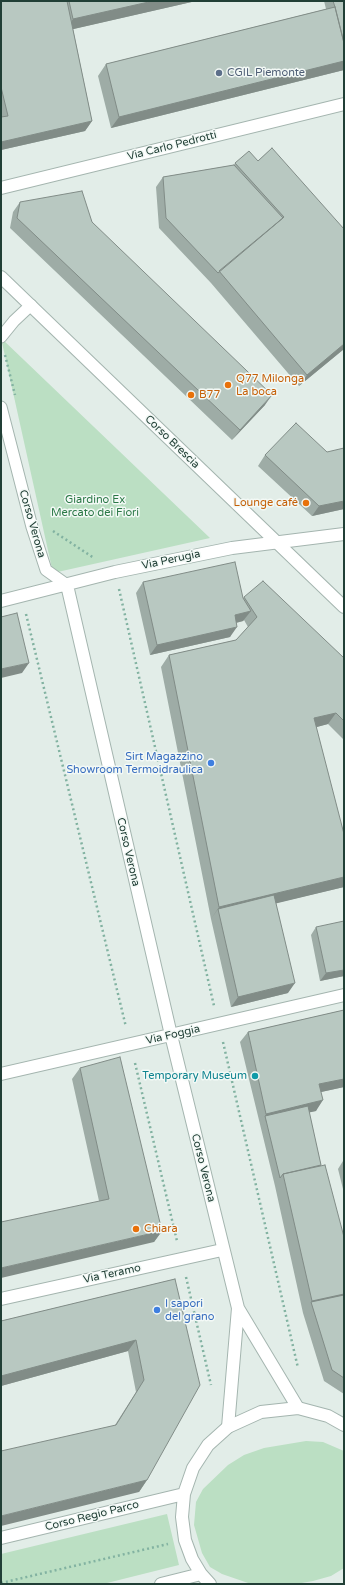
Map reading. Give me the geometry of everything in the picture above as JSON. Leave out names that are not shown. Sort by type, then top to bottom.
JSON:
[{"type":"street","name":"Via Carlo Pedrotti","points":[[1,188],[344,104]]},
{"type":"street","name":"Corso Brescia","points":[[1,276],[344,607]]},
{"type":"street","name":"Via Perugia","points":[[1,601],[115,572],[232,548],[344,534]]},
{"type":"street","name":"Corso Verona","points":[[67,585],[171,1035],[222,1250],[238,1308],[298,1408]]},
{"type":"street","name":"Via Foggia","points":[[1,1074],[344,995]]},
{"type":"street","name":"Via Teramo","points":[[1,1299],[222,1250]]},
{"type":"street","name":"Corso Verona","points":[[228,1427],[238,1308]]},
{"type":"street","points":[[210,1584],[201,1574],[192,1559],[186,1540],[182,1517],[184,1494],[193,1468],[208,1445],[228,1427],[261,1412],[298,1408],[328,1416],[344,1425]]},
{"type":"street","name":"Corso Regio Parco","points":[[1,1538],[184,1494]]},
{"type":"street","points":[[161,1584],[201,1574]]},
{"type":"lane","points":[[1,337],[14,321],[31,305]]},
{"type":"lane","name":"Corso Verona","points":[[1,407],[32,527],[46,570],[67,585]]},
{"type":"path","points":[[5,354],[16,400]]},
{"type":"path","points":[[48,528],[115,572],[298,1372]]},
{"type":"path","points":[[21,596],[182,1259],[211,1383],[211,1391]]},
{"type":"path","points":[[1,1583],[186,1540]]},
{"type":"green space","name":"Giardino Ex Mercato dei Fiori","points":[[1,338],[210,538],[53,573]]},
{"type":"green space","points":[[306,1441],[323,1442],[344,1451],[344,1568],[331,1576],[296,1584],[251,1584],[222,1574],[210,1567],[202,1553],[194,1525],[196,1502],[203,1489],[228,1465],[244,1455],[264,1448]]},
{"type":"green space","points":[[167,1514],[179,1565],[103,1584],[1,1584],[1,1554]]},
{"type":"building","points":[[1,1],[67,1],[92,121],[1,142],[1,117],[8,116],[1,87]]},
{"type":"building","points":[[69,1],[153,1],[73,19]]},
{"type":"building","points":[[333,1],[344,1],[344,43],[335,7]]},
{"type":"building","name":"CGIL Piemonte","points":[[335,7],[344,43],[344,61],[119,117],[106,64]]},
{"type":"building","points":[[272,148],[344,229],[344,344],[307,375],[219,271],[284,217],[235,163],[249,151],[258,161]]},
{"type":"building","points":[[234,165],[283,218],[218,273],[166,218],[163,177]]},
{"type":"building","points":[[82,191],[92,222],[272,395],[240,430],[17,218],[20,202]]},
{"type":"building","points":[[296,423],[327,452],[344,448],[344,501],[319,506],[265,455]]},
{"type":"building","points":[[235,562],[243,598],[251,611],[235,615],[237,627],[157,645],[143,582]]},
{"type":"building","points":[[263,581],[344,658],[344,721],[336,713],[314,718],[344,834],[344,877],[219,907],[169,655],[236,640],[257,617],[244,597]]},
{"type":"building","points":[[17,613],[29,663],[1,669],[1,617]]},
{"type":"building","points":[[274,895],[295,983],[238,997],[218,909]]},
{"type":"building","points":[[344,921],[344,970],[326,973],[316,927]]},
{"type":"building","points":[[344,1010],[344,1079],[319,1084],[323,1100],[266,1114],[248,1032]]},
{"type":"building","points":[[120,1057],[162,1231],[1,1268],[1,1222],[109,1199],[80,1068]]},
{"type":"building","points":[[308,1106],[321,1165],[283,1174],[280,1178],[265,1116]]},
{"type":"building","points":[[325,1165],[344,1237],[344,1294],[312,1301],[283,1174]]},
{"type":"building","points":[[175,1279],[200,1385],[147,1480],[1,1516],[1,1451],[116,1425],[144,1380],[136,1340],[1,1376],[1,1321]]},
{"type":"building","points":[[344,1295],[344,1378],[332,1370],[311,1302]]},
{"type":"place","name":"CGIL Piemonte","points":[[219,73]]},
{"type":"place","name":"Q77 Milonga La boca","points":[[228,385]]},
{"type":"place","name":"B77","points":[[191,395]]},
{"type":"place","name":"Lounge café","points":[[306,503]]},
{"type":"place","name":"Sirt Magazzino Showroom Termoidraulica","points":[[211,763]]},
{"type":"place","name":"Temporary Museum","points":[[255,1076]]},
{"type":"place","name":"Chiara","points":[[136,1229]]},
{"type":"place","name":"I sapori del grano","points":[[157,1310]]}]
